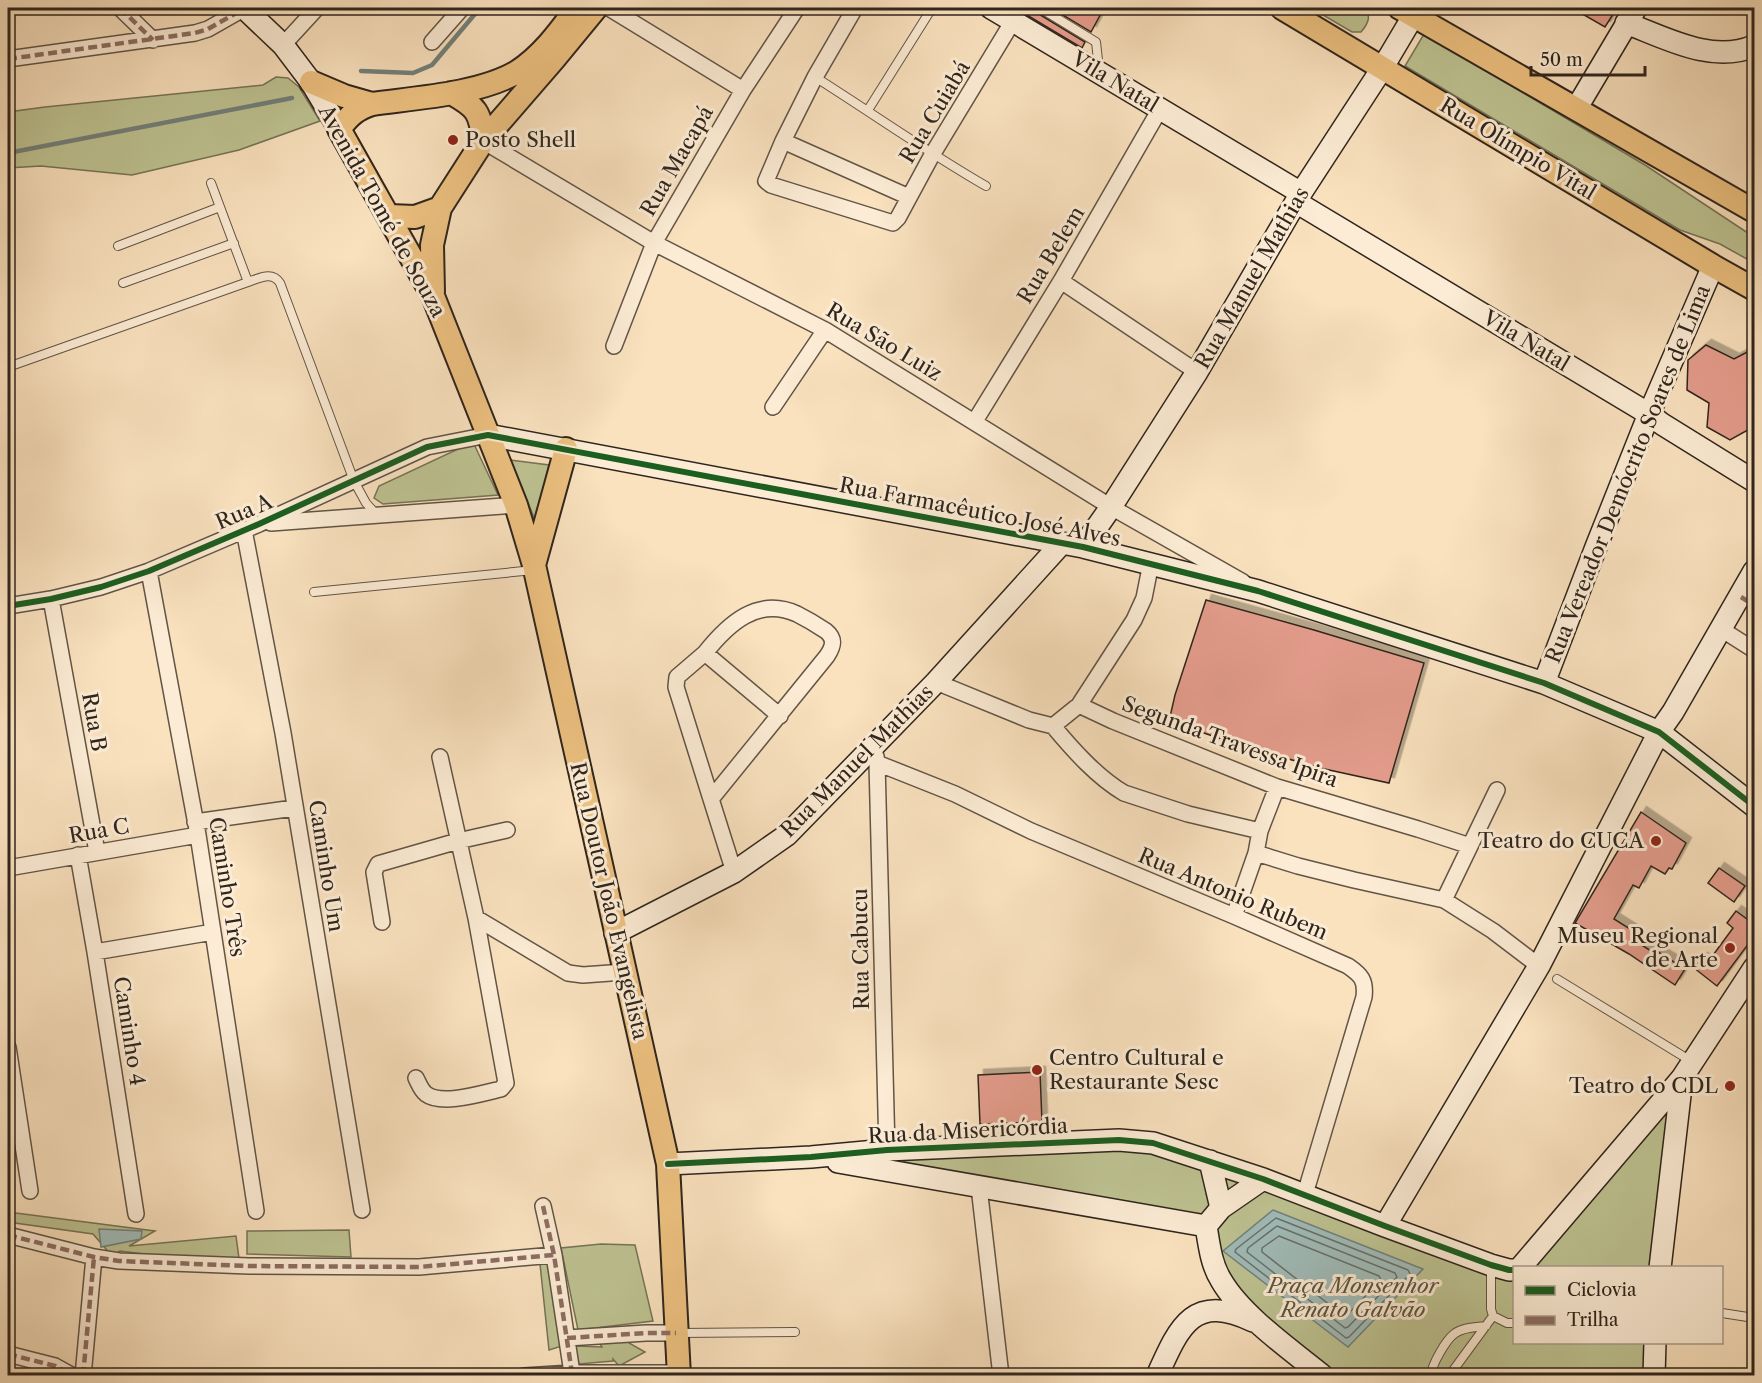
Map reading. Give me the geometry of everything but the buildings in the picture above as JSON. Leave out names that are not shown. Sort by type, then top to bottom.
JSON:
[{"type":"main road","points":[[339,129],[350,114],[359,108],[372,104],[451,93],[493,82],[516,72],[542,51],[559,33],[577,8]]},
{"type":"main road","points":[[433,296],[432,245],[440,208],[483,141],[596,8]]},
{"type":"main road","name":"Rua Olímpio Vital","points":[[1282,8],[1755,289]]},
{"type":"main road","points":[[1410,10],[1576,109],[1755,211]]},
{"type":"main road","points":[[311,82],[344,96],[372,104]]},
{"type":"main road","points":[[451,93],[475,109],[480,117],[483,141]]},
{"type":"main road","name":"Avenida Tomé de Souza","points":[[339,129],[433,296],[488,435]]},
{"type":"main road","points":[[389,216],[415,218],[440,208]]},
{"type":"main road","name":"Rua Doutor João Evangelista","points":[[488,435],[516,505],[535,567],[668,1164],[679,1374]]},
{"type":"main road","points":[[535,567],[566,449]]},
{"type":"street","points":[[120,8],[153,40]]},
{"type":"street","points":[[8,59],[202,32],[244,8]]},
{"type":"street","name":"Avenida Tomé de Souza","points":[[244,8],[283,45],[311,82],[339,129]]},
{"type":"street","points":[[283,45],[317,8]]},
{"type":"street","points":[[432,42],[462,8]]},
{"type":"street","points":[[609,8],[743,90]]},
{"type":"street","name":"Rua Macapá","points":[[614,346],[654,243],[743,90],[797,8]]},
{"type":"street","points":[[855,8],[815,77],[783,141],[909,197]]},
{"type":"street","name":"Vila Natal","points":[[991,8],[1160,109],[1755,481]]},
{"type":"street","name":"Rua Manuel Mathias","points":[[1083,547],[1197,372],[1299,197],[1383,67],[1410,10]]},
{"type":"street","points":[[1576,109],[1631,15],[1698,50],[1724,52],[1755,46]]},
{"type":"street","name":"Rua Cuiabá","points":[[783,141],[766,181],[771,185],[893,223],[1013,21]]},
{"type":"street","name":"Rua Belem","points":[[975,421],[1061,281],[1160,109]]},
{"type":"street","name":"Rua São Luiz","points":[[483,141],[654,243],[825,330],[1111,507],[1258,591]]},
{"type":"street","name":"Rua Vereador Demócrito Soares de Lima","points":[[1544,683],[1649,414],[1713,266]]},
{"type":"street","points":[[1061,281],[1197,372]]},
{"type":"street","points":[[772,407],[825,330]]},
{"type":"street","name":"Rua A","points":[[8,606],[101,587],[149,571],[354,482],[428,447],[488,435]]},
{"type":"street","name":"Rua Farmacêutico José Alves","points":[[488,435],[1083,547],[1258,591],[1544,683],[1659,732],[1755,806]]},
{"type":"street","name":"Rua A","points":[[259,524],[516,505]]},
{"type":"street","name":"Caminho Um","points":[[244,530],[283,733],[362,1210]]},
{"type":"street","name":"Rua Manuel Mathias","points":[[615,933],[734,872],[787,835],[876,755],[936,682],[1062,543]]},
{"type":"street","points":[[1053,726],[1079,705],[1134,620],[1144,598],[1151,563]]},
{"type":"street","name":"Caminho Três","points":[[149,571],[196,829],[256,1210]]},
{"type":"street","points":[[1385,1226],[1539,966],[1659,732],[1755,571]]},
{"type":"street","name":"Rua B","points":[[51,599],[97,852]]},
{"type":"street","points":[[711,799],[831,650],[833,640],[826,631],[791,612],[765,609],[751,612],[728,627],[705,653],[677,677],[676,684],[711,799],[734,872]]},
{"type":"street","points":[[1721,629],[1755,650]]},
{"type":"street","points":[[705,653],[780,716]]},
{"type":"street","points":[[936,682],[1029,720],[1053,726],[1093,767],[1124,793],[1188,814],[1260,831]]},
{"type":"street","name":"Segunda Travessa Ipira","points":[[1079,705],[1113,721],[1278,787],[1470,846]]},
{"type":"street","name":"Rua Antonio Rubem","points":[[876,755],[1031,831],[1234,916],[1348,966],[1358,973],[1365,987],[1364,997],[1305,1194]]},
{"type":"street","name":"Rua Cabucu","points":[[876,755],[887,1150]]},
{"type":"street","points":[[416,1078],[423,1092],[439,1099],[501,1089],[505,1085],[476,918],[440,757]]},
{"type":"street","points":[[1234,916],[1256,853],[1260,831],[1278,787]]},
{"type":"street","points":[[1444,900],[1497,790]]},
{"type":"street","name":"Rua C","points":[[8,868],[97,852],[294,808]]},
{"type":"street","points":[[382,922],[374,873],[378,864],[458,841],[507,830]]},
{"type":"street","points":[[1256,853],[1354,880],[1444,900],[1493,931],[1539,966]]},
{"type":"street","name":"Caminho 4","points":[[78,855],[136,1214]]},
{"type":"street","points":[[476,918],[568,973],[583,975],[624,972]]},
{"type":"street","points":[[95,951],[213,932]]},
{"type":"street","points":[[1522,1266],[1687,1070],[1755,968]]},
{"type":"street","points":[[8,1047],[30,1191]]},
{"type":"street","points":[[1660,1266],[1687,1070]]},
{"type":"street","name":"Rua da Misericórdia","points":[[668,1164],[811,1157],[887,1150],[1119,1140],[1153,1143],[1263,1179]]},
{"type":"street","name":"Rua da Misericórdia","points":[[811,1157],[1206,1226]]},
{"type":"street","points":[[1210,1161],[1221,1208]]},
{"type":"street","points":[[1323,1376],[1261,1326],[1234,1298],[1221,1280],[1210,1252],[1206,1226],[1221,1208],[1263,1179],[1491,1265],[1513,1270]]},
{"type":"street","points":[[979,1187],[1001,1376]]},
{"type":"street","points":[[543,1206],[554,1255],[572,1373]]},
{"type":"street","points":[[8,1235],[118,1261],[249,1266],[419,1267],[554,1255]]},
{"type":"street","points":[[83,1376],[94,1257]]},
{"type":"street","points":[[1157,1376],[1173,1341],[1185,1324],[1196,1316],[1209,1310],[1223,1310],[1238,1314],[1261,1326]]},
{"type":"street","points":[[567,1338],[676,1333]]},
{"type":"street","points":[[1654,1376],[1655,1344]]},
{"type":"street","points":[[8,1354],[55,1366],[74,1376]]},
{"type":"street","points":[[524,1376],[572,1373],[679,1374]]},
{"type":"lane","points":[[868,111],[932,8]]},
{"type":"lane","points":[[1040,8],[1096,42],[1098,60],[1093,69]]},
{"type":"lane","points":[[815,77],[932,155],[986,186]]},
{"type":"lane","points":[[211,183],[248,282]]},
{"type":"lane","points":[[118,246],[220,207]]},
{"type":"lane","points":[[123,283],[234,243]]},
{"type":"lane","points":[[8,367],[248,282],[268,276],[278,279],[354,482],[376,515]]},
{"type":"lane","points":[[314,592],[535,567]]},
{"type":"lane","points":[[1557,979],[1687,1070]]},
{"type":"lane","points":[[1491,1265],[1493,1316],[1507,1323],[1513,1323]]},
{"type":"lane","points":[[1723,1313],[1755,1318]]},
{"type":"lane","points":[[1449,1376],[1493,1316]]},
{"type":"lane","points":[[1432,1376],[1434,1362],[1454,1333],[1486,1326]]},
{"type":"lane","points":[[676,1333],[795,1332]]},
{"type":"green space","points":[[1311,8],[1362,8],[1367,13],[1368,19],[1361,32],[1352,32]]},
{"type":"green space","points":[[1424,34],[1645,165],[1754,237],[1754,263],[1720,244],[1680,230],[1405,66]]},
{"type":"green space","points":[[276,77],[288,78],[299,87],[320,121],[239,150],[132,175],[41,166],[8,168],[8,112],[263,85]]},
{"type":"green space","points":[[473,442],[498,495],[383,504],[374,498],[379,486]]},
{"type":"green space","points":[[510,460],[549,465],[536,522]]},
{"type":"green space","points":[[1681,1079],[1657,1266],[1523,1266]]},
{"type":"green space","name":"Praça Monsenhor Renato Galvão","points":[[1119,1140],[1263,1183],[1513,1270],[1513,1344],[1652,1344],[1651,1375],[1329,1375],[1237,1296],[1209,1223],[811,1157]]},
{"type":"green space","points":[[8,1212],[155,1231],[129,1246],[236,1236],[240,1266],[120,1251],[112,1256],[93,1234],[8,1222]]},
{"type":"green space","points":[[349,1230],[351,1257],[247,1254],[247,1231]]},
{"type":"green space","points":[[601,1244],[635,1245],[653,1321],[578,1330],[561,1248]]},
{"type":"green space","points":[[552,1261],[565,1345],[549,1350],[540,1264]]},
{"type":"green space","points":[[603,1340],[624,1340],[645,1352],[619,1366],[613,1359],[613,1361],[579,1364],[575,1346],[602,1347],[600,1344]]},
{"type":"water","points":[[1273,1210],[1423,1269],[1348,1347],[1223,1251]]},
{"type":"water","points":[[99,1229],[142,1231],[141,1239],[101,1247]]},
{"type":"waterway","points":[[361,71],[413,73],[432,65],[480,8]]},
{"type":"waterway","points":[[8,153],[292,98]]},
{"type":"marked path","points":[[120,8],[153,40]]},
{"type":"marked path","points":[[8,59],[195,33],[208,29],[245,8]]},
{"type":"marked path","points":[[1741,597],[1754,605]]},
{"type":"marked path","points":[[543,1206],[554,1255],[572,1373]]},
{"type":"marked path","points":[[8,1235],[94,1257],[119,1261],[249,1266],[419,1267],[554,1255]]},
{"type":"marked path","points":[[83,1376],[94,1257]]},
{"type":"marked path","points":[[567,1338],[676,1333]]},
{"type":"marked path","points":[[8,1354],[55,1366],[73,1376]]},
{"type":"marked path","points":[[524,1376],[572,1373],[679,1373]]},
{"type":"cycle path","points":[[8,606],[101,587],[149,571],[259,524],[427,447],[488,435],[1083,547],[1258,591],[1544,683],[1659,732],[1754,806]]},
{"type":"cycle path","points":[[668,1164],[811,1157],[887,1150],[1119,1140],[1153,1143],[1263,1179],[1491,1265],[1513,1270]]},
{"type":"place","name":"Posto Shell","points":[[453,140]]},
{"type":"place","name":"Teatro do CUCA","points":[[1656,841]]},
{"type":"place","name":"Museu Regional de Arte","points":[[1730,948]]},
{"type":"place","name":"Centro Cultural e Restaurante Sesc","points":[[1037,1070]]},
{"type":"place","name":"Teatro do CDL","points":[[1730,1086]]}]
